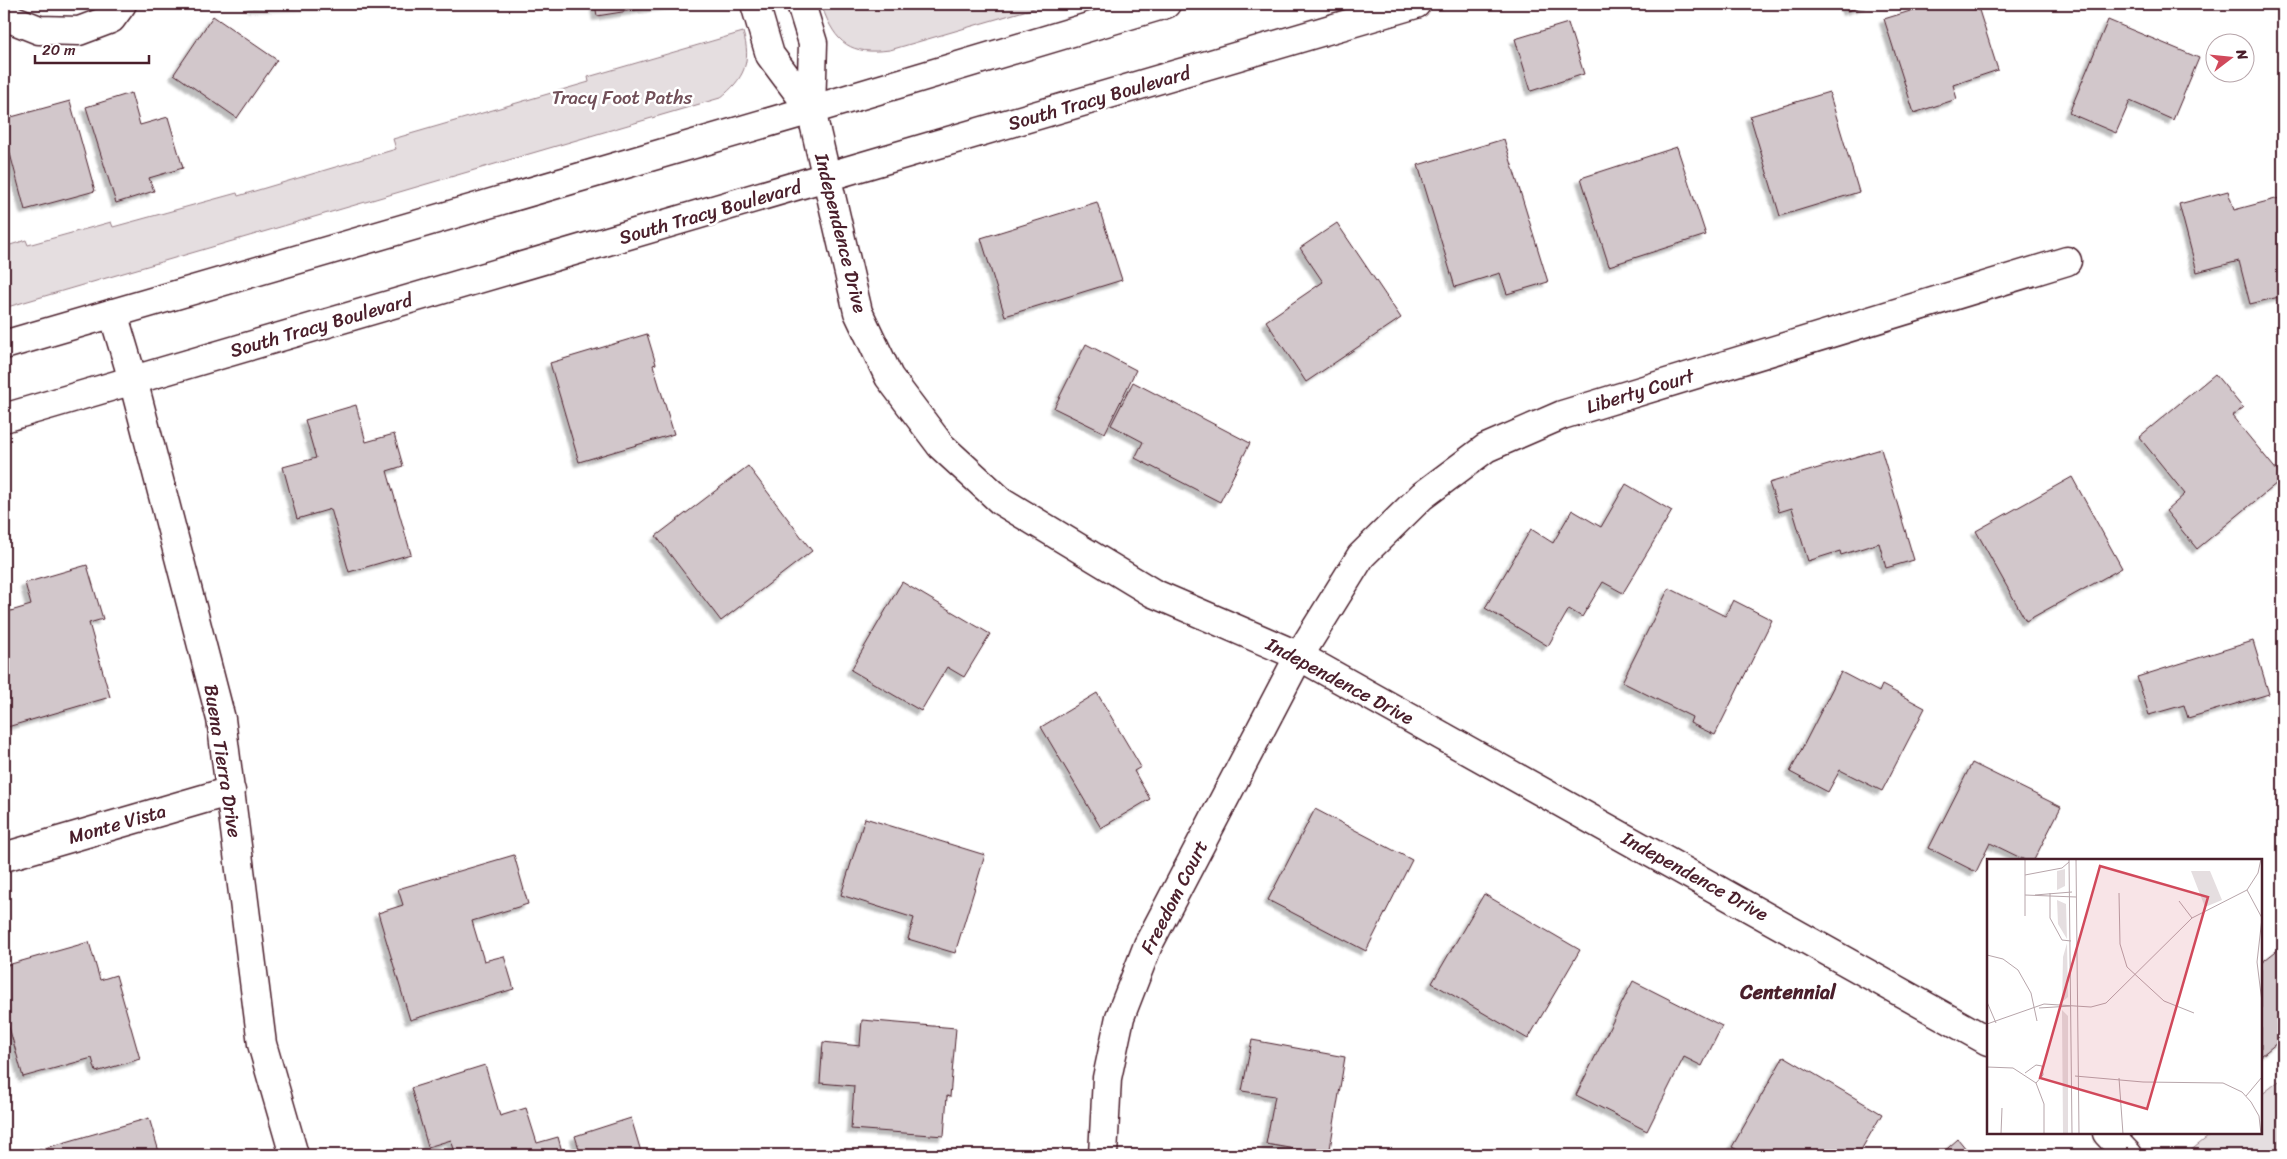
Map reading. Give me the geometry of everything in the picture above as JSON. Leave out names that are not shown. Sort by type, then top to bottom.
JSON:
[{"type":"street","points":[[4,16],[39,30],[79,31],[111,19],[122,4]]},
{"type":"street","points":[[755,4],[770,55],[810,110]]},
{"type":"street","points":[[801,4],[813,44],[810,110]]},
{"type":"street","points":[[4,345],[1166,4]]},
{"type":"street","name":"South Tracy Boulevard","points":[[4,418],[1416,4]]},
{"type":"street","name":"Independence Drive","points":[[810,110],[858,312],[889,377],[941,446],[1001,501],[1153,594],[1299,656],[1987,1040]]},
{"type":"street","name":"Liberty Court","points":[[1299,656],[1362,556],[1422,496],[1486,448],[1562,415],[2067,261]]},
{"type":"street","name":"Buena Tierra Drive","points":[[113,313],[133,380],[221,719],[262,1044],[294,1155]]},
{"type":"street","name":"Freedom Court","points":[[1102,1155],[1107,1078],[1120,1017],[1148,945],[1299,656]]},
{"type":"street","name":"Monte Vista","points":[[4,857],[231,791]]},
{"type":"street","points":[[2108,1134],[2128,1155]]},
{"type":"green space","points":[[833,4],[1048,4],[890,50],[864,51],[846,44],[833,30],[822,7]]},
{"type":"green space","name":"Tracy Foot Paths","points":[[743,32],[747,52],[744,69],[735,84],[720,98],[4,308],[4,247],[26,240],[28,245],[111,222],[113,227],[237,193],[238,196],[396,149],[393,139],[589,82],[588,77]]},
{"type":"green space","points":[[2283,1078],[2283,1155],[2185,1155],[2212,1134],[2262,1134],[2262,1094]]},
{"type":"building","points":[[252,4],[325,4],[325,5],[252,7]]},
{"type":"building","points":[[595,4],[672,4],[597,16]]},
{"type":"building","points":[[1845,4],[1869,4],[1847,11]]},
{"type":"building","points":[[1933,4],[1977,4],[1998,70],[1953,85],[1957,99],[1914,113],[1884,19]]},
{"type":"building","points":[[213,16],[277,60],[237,118],[174,74]]},
{"type":"building","points":[[2108,20],[2199,58],[2173,120],[2130,101],[2116,133],[2069,113]]},
{"type":"building","points":[[1568,23],[1584,74],[1531,91],[1515,39]]},
{"type":"building","points":[[1829,92],[1859,192],[1780,216],[1750,116]]},
{"type":"building","points":[[131,93],[140,125],[168,117],[183,168],[149,178],[154,191],[116,203],[86,107]]},
{"type":"building","points":[[70,101],[95,191],[25,210],[4,131],[4,119]]},
{"type":"building","points":[[1504,139],[1548,282],[1507,294],[1500,273],[1455,287],[1418,165]]},
{"type":"building","points":[[1677,147],[1706,235],[1609,266],[1581,178]]},
{"type":"building","points":[[2228,191],[2234,210],[2283,197],[2283,296],[2250,304],[2239,261],[2197,272],[2179,204]]},
{"type":"building","points":[[1097,202],[1122,280],[1005,316],[981,238]]},
{"type":"building","points":[[1337,223],[1401,318],[1306,382],[1266,321],[1323,282],[1300,248]]},
{"type":"building","points":[[647,334],[656,364],[653,365],[674,434],[579,462],[550,363]]},
{"type":"building","points":[[1086,344],[1136,370],[1105,433],[1054,408]]},
{"type":"building","points":[[2215,374],[2243,408],[2232,416],[2283,478],[2197,549],[2166,511],[2185,494],[2139,437]]},
{"type":"building","points":[[1133,382],[1250,443],[1220,502],[1135,458],[1143,442],[1111,425]]},
{"type":"building","points":[[356,405],[366,442],[394,434],[403,466],[387,471],[411,554],[349,572],[331,509],[297,519],[283,467],[316,458],[305,420]]},
{"type":"building","points":[[1881,449],[1914,560],[1886,568],[1879,543],[1841,555],[1840,551],[1808,561],[1792,508],[1779,512],[1769,483]]},
{"type":"building","points":[[748,466],[812,551],[721,621],[656,536]]},
{"type":"building","points":[[2072,477],[2122,568],[2026,621],[1976,531]]},
{"type":"building","points":[[1626,484],[1672,511],[1623,593],[1603,582],[1582,617],[1569,609],[1548,646],[1485,608],[1531,529],[1553,543],[1572,510],[1601,527]]},
{"type":"building","points":[[87,565],[103,619],[89,623],[110,697],[4,728],[4,613],[31,605],[25,583]]},
{"type":"building","points":[[902,582],[990,634],[964,677],[947,667],[921,711],[851,670]]},
{"type":"building","points":[[1669,588],[1725,616],[1733,600],[1772,620],[1715,735],[1690,723],[1692,717],[1622,682]]},
{"type":"building","points":[[2253,641],[2269,694],[2188,718],[2184,705],[2149,715],[2137,677]]},
{"type":"building","points":[[1841,672],[1879,692],[1882,685],[1925,708],[1882,791],[1840,770],[1828,792],[1790,772]]},
{"type":"building","points":[[1097,693],[1141,767],[1134,771],[1150,799],[1101,828],[1041,727]]},
{"type":"building","points":[[1972,763],[2061,807],[2035,859],[2023,859],[1990,843],[1976,872],[1929,848]]},
{"type":"building","points":[[1315,809],[1412,860],[1366,951],[1268,900]]},
{"type":"building","points":[[865,818],[985,855],[955,953],[908,939],[914,918],[841,895]]},
{"type":"building","points":[[514,855],[528,904],[472,921],[484,961],[504,956],[514,989],[410,1020],[378,913],[403,905],[398,889]]},
{"type":"building","points":[[1484,894],[1580,950],[1528,1039],[1432,983]]},
{"type":"building","points":[[89,942],[100,980],[116,975],[140,1059],[96,1072],[92,1058],[23,1077],[4,1009],[4,966]]},
{"type":"building","points":[[2280,948],[2283,951],[2283,1038],[2262,1055],[2262,962]]},
{"type":"building","points":[[1633,981],[1722,1026],[1702,1066],[1684,1057],[1647,1131],[1576,1095]]},
{"type":"building","points":[[862,1020],[956,1028],[950,1097],[947,1096],[944,1136],[851,1129],[854,1086],[820,1083],[823,1042],[860,1046]]},
{"type":"building","points":[[1252,1040],[1345,1057],[1329,1155],[1266,1144],[1275,1096],[1242,1091]]},
{"type":"building","points":[[1784,1056],[1882,1114],[1858,1155],[1747,1155],[1732,1147]]},
{"type":"building","points":[[485,1065],[500,1116],[526,1108],[537,1143],[558,1137],[563,1155],[456,1155],[451,1140],[428,1147],[411,1088]]},
{"type":"building","points":[[149,1118],[160,1155],[21,1155]]},
{"type":"building","points":[[631,1118],[642,1155],[581,1155],[575,1136]]},
{"type":"building","points":[[1958,1139],[1971,1155],[1940,1155]]},
{"type":"district","name":"Centennial","points":[[1788,992]]}]
